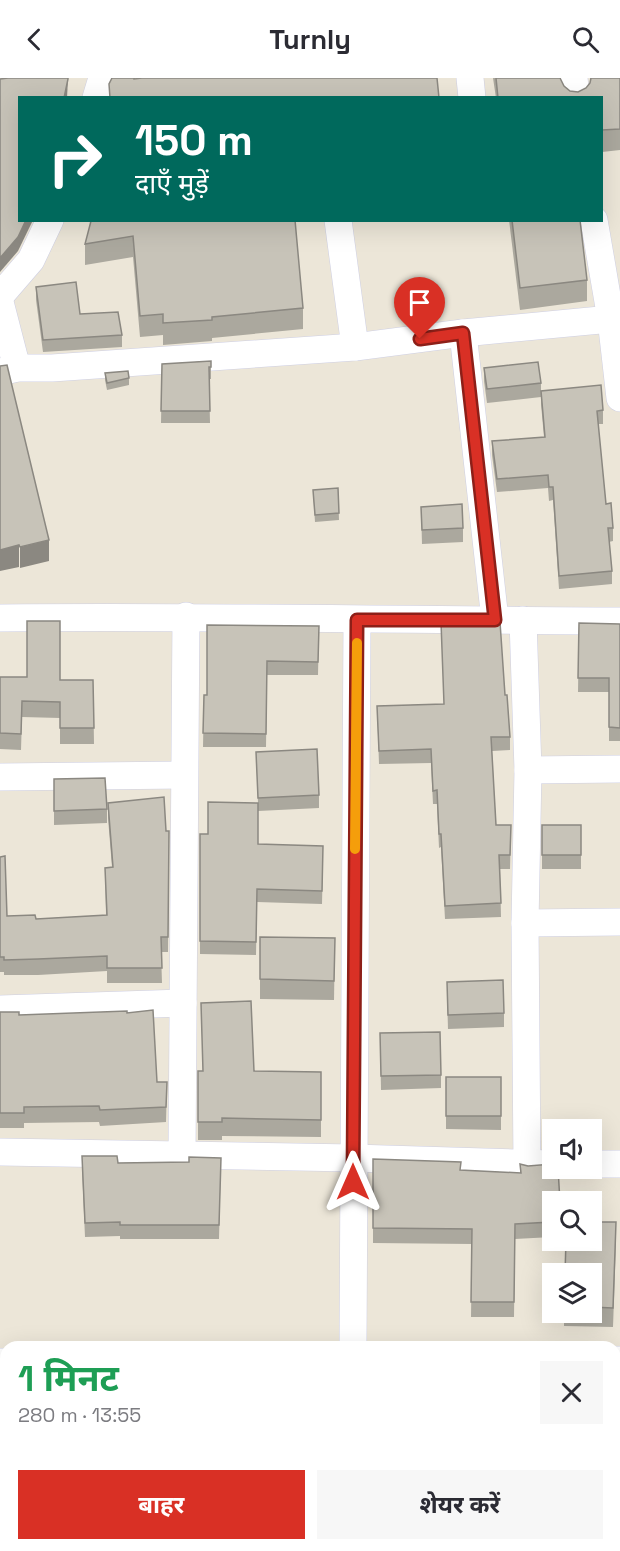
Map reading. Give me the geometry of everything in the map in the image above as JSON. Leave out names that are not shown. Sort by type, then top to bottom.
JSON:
[{"type":"street","points":[[97,96],[102,78]]},
{"type":"street","points":[[470,78],[472,96]]},
{"type":"street","points":[[574,78],[576,96]]},
{"type":"street","points":[[0,296],[31,260],[49,222]]},
{"type":"street","points":[[338,222],[355,347]]},
{"type":"street","points":[[594,222],[611,320],[620,398]]},
{"type":"street","points":[[0,302],[9,370],[355,347],[463,333],[611,320]]},
{"type":"street","points":[[463,333],[495,620]]},
{"type":"street","points":[[182,1155],[186,616]]},
{"type":"street","points":[[0,618],[186,616],[357,620],[620,621]]},
{"type":"street","points":[[353,1341],[357,620]]},
{"type":"street","points":[[0,1152],[353,1158],[540,1165],[525,923],[528,770],[523,620]]},
{"type":"street","points":[[528,770],[620,769]]},
{"type":"street","points":[[0,777],[184,775]]},
{"type":"street","points":[[525,923],[620,922]]},
{"type":"street","points":[[0,1009],[183,1003]]},
{"type":"street","points":[[602,1164],[620,1164]]},
{"type":"building","points":[[68,78],[64,96],[18,96],[18,222],[25,222],[18,237],[0,258],[0,79]]},
{"type":"building","points":[[112,78],[437,78],[439,96],[110,96],[109,84]]},
{"type":"building","points":[[496,78],[560,78],[570,91],[578,92],[586,88],[591,78],[620,78],[620,129],[603,130],[603,96],[498,96]]},
{"type":"building","points":[[91,222],[295,222],[303,308],[212,317],[212,320],[163,323],[163,314],[140,316],[133,236],[85,244]]},
{"type":"building","points":[[512,222],[580,222],[587,280],[520,288]]},
{"type":"building","points":[[76,282],[80,314],[118,312],[122,335],[43,340],[36,287]]},
{"type":"building","points":[[211,361],[211,367],[209,367],[210,411],[161,411],[162,364]]},
{"type":"building","points":[[538,362],[541,383],[487,389],[484,368]]},
{"type":"building","points":[[7,365],[49,540],[0,550],[0,366]]},
{"type":"building","points":[[128,371],[129,378],[107,383],[105,373]]},
{"type":"building","points":[[601,385],[603,410],[597,411],[606,504],[611,503],[613,528],[608,528],[612,571],[559,576],[553,487],[549,487],[548,475],[497,479],[492,441],[545,437],[541,391]]},
{"type":"building","points":[[338,488],[339,513],[315,515],[313,490]]},
{"type":"building","points":[[462,504],[463,528],[422,530],[421,507]]},
{"type":"building","points":[[27,621],[60,621],[60,680],[93,680],[94,728],[60,728],[60,702],[22,701],[21,734],[0,733],[0,677],[27,677]]},
{"type":"building","points":[[441,622],[500,622],[510,737],[491,737],[496,825],[511,825],[510,855],[499,855],[501,903],[445,906],[441,834],[439,834],[437,790],[433,791],[431,749],[379,751],[377,706],[444,704]]},
{"type":"building","points":[[579,623],[620,624],[620,728],[609,727],[609,678],[578,678]]},
{"type":"building","points":[[207,625],[319,626],[318,662],[267,661],[266,734],[203,733],[204,695],[207,695]]},
{"type":"building","points":[[317,749],[319,795],[258,798],[256,752]]},
{"type":"building","points":[[105,778],[107,809],[54,811],[54,779]]},
{"type":"building","points":[[164,797],[166,831],[169,831],[168,937],[161,937],[162,968],[107,968],[107,956],[4,960],[4,957],[0,957],[0,857],[5,856],[7,916],[35,915],[36,919],[107,915],[105,868],[113,867],[108,803]]},
{"type":"building","points":[[208,802],[258,803],[258,844],[323,846],[322,891],[257,889],[256,942],[200,941],[200,834],[208,834]]},
{"type":"building","points":[[542,825],[581,825],[581,855],[542,855]]},
{"type":"building","points":[[260,937],[335,938],[334,981],[260,979]]},
{"type":"building","points":[[503,980],[504,1013],[448,1015],[447,982]]},
{"type":"building","points":[[251,1001],[254,1071],[321,1072],[321,1120],[222,1118],[222,1122],[198,1122],[198,1071],[203,1071],[201,1003]]},
{"type":"building","points":[[153,1010],[157,1082],[167,1082],[166,1107],[100,1110],[99,1106],[24,1107],[24,1113],[0,1113],[0,1012],[19,1012],[19,1015],[127,1011],[127,1013]]},
{"type":"building","points":[[440,1032],[441,1075],[381,1076],[380,1033]]},
{"type":"building","points":[[446,1077],[501,1077],[501,1116],[446,1116]]},
{"type":"building","points":[[82,1156],[117,1156],[118,1163],[189,1162],[189,1157],[221,1158],[219,1225],[85,1223]]},
{"type":"building","points":[[373,1159],[461,1162],[460,1170],[521,1173],[520,1164],[542,1165],[542,1179],[559,1179],[559,1191],[542,1191],[542,1223],[515,1224],[514,1302],[471,1302],[472,1229],[373,1228]]},
{"type":"building","points":[[602,1222],[616,1222],[613,1308],[602,1308],[602,1263],[565,1263],[566,1251],[602,1251]]},
{"type":"slow traffic","points":[[355,849],[357,643]]},
{"type":"route","points":[[353,1182],[357,620],[495,620],[463,333],[420,339]]}]
